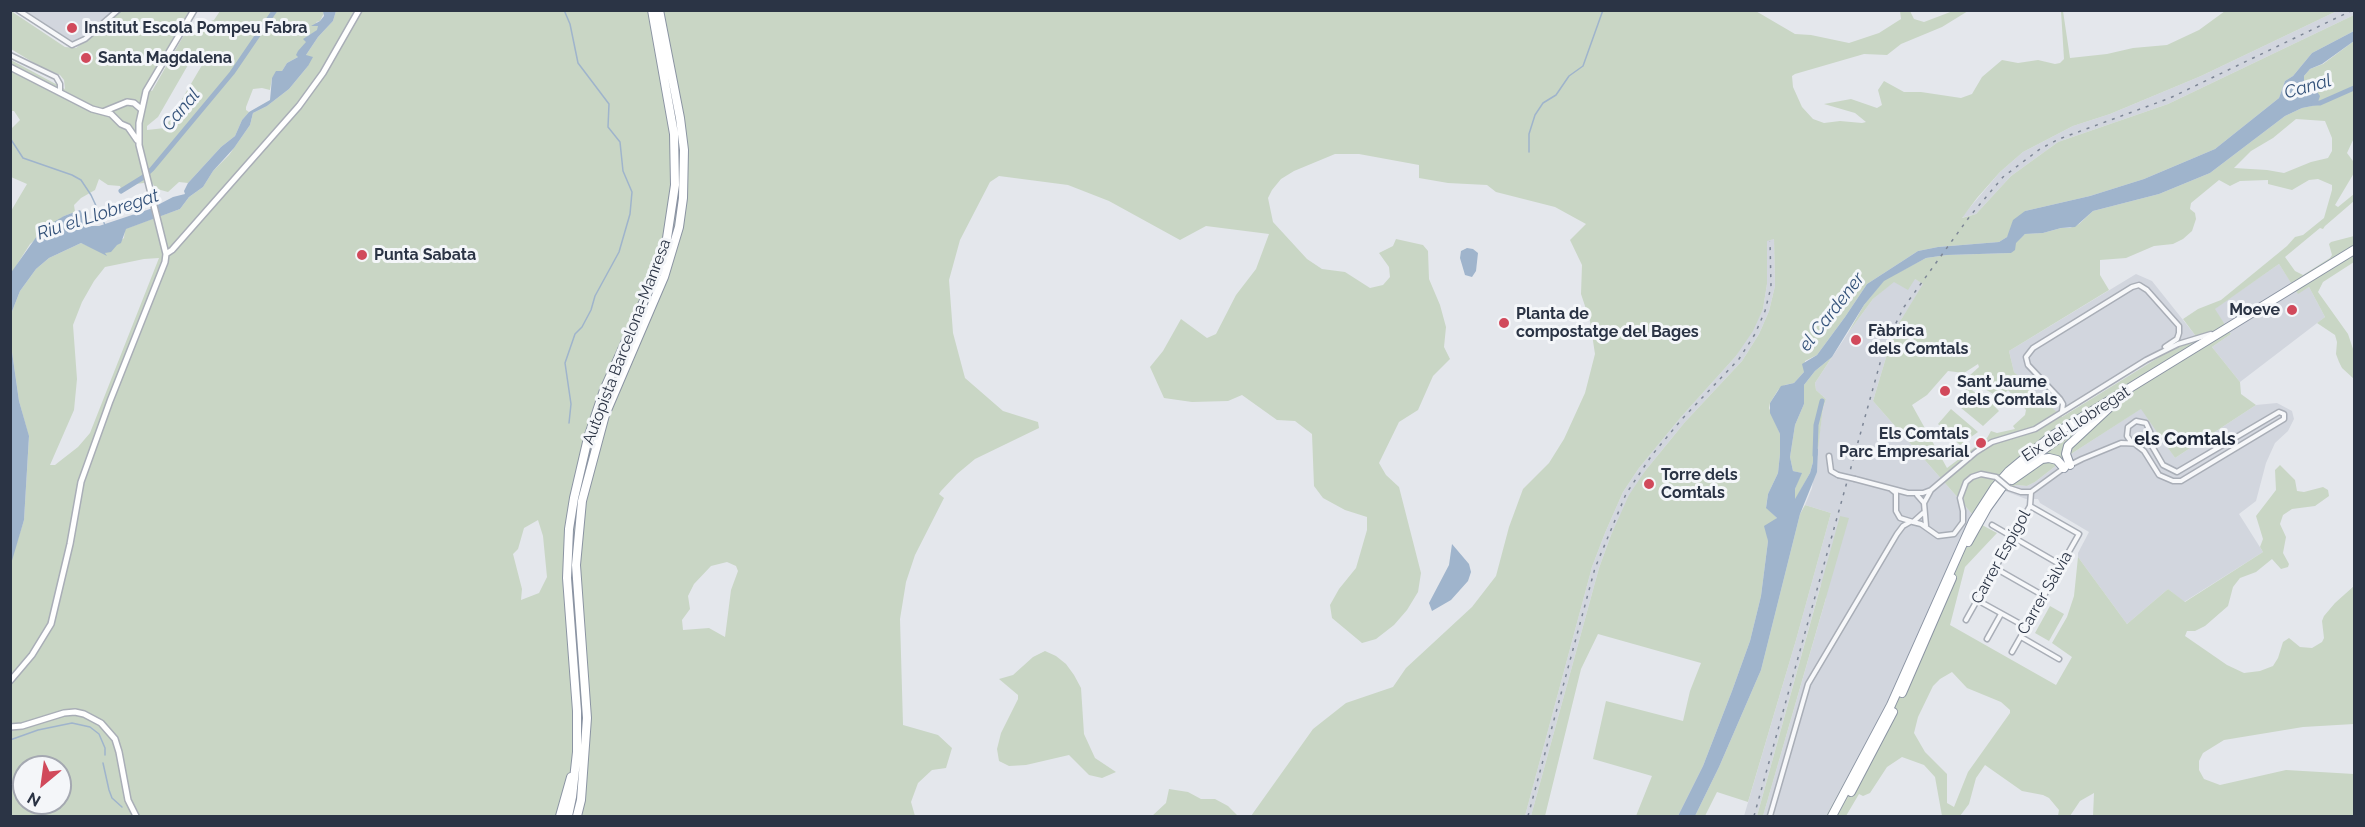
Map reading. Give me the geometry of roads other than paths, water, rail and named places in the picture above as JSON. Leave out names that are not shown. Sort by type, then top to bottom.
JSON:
[{"type":"highway","name":"Autopista Barcelona-Manresa","points":[[568,816],[576,761],[577,711],[567,578],[569,529],[574,498],[588,438],[604,390],[659,267],[668,238],[675,185],[674,134],[652,10]]},
{"type":"highway","name":"Autopista Barcelona-Manresa","points":[[579,816],[587,718],[576,565],[582,501],[605,415],[664,277],[679,227],[683,198],[684,150],[680,118],[659,10]]},
{"type":"highway","name":"Eix del Llobregat","points":[[1830,816],[1842,798],[1891,705],[1973,521],[2009,471],[2050,437],[2355,250]]},
{"type":"highway","name":"Eix del Llobregat","points":[[1837,816],[1866,766],[1895,708],[1977,524],[2007,485],[2037,453],[2355,255]]},
{"type":"highway","points":[[2067,466],[2066,454],[2072,441],[2112,405]]},
{"type":"highway","points":[[2057,460],[2066,454]]},
{"type":"highway","points":[[2007,485],[2042,459],[2057,460],[2067,466]]},
{"type":"highway","points":[[560,816],[576,761]]},
{"type":"street","points":[[18,10],[72,45],[85,39],[118,10]]},
{"type":"street","points":[[10,681],[32,655],[51,624],[70,544],[81,482],[110,401],[163,270],[165,252],[139,145],[139,123],[146,91],[194,10]]},
{"type":"street","points":[[165,252],[172,250],[300,106],[315,86],[359,10]]},
{"type":"street","points":[[10,55],[56,77],[60,84],[60,92]]},
{"type":"street","points":[[10,67],[92,109],[104,111],[117,118],[121,124],[128,127],[139,145]]},
{"type":"street","points":[[104,111],[132,102],[146,91]]},
{"type":"street","points":[[132,102],[141,110]]},
{"type":"street","points":[[117,118],[119,106]]},
{"type":"street","points":[[128,127],[139,123]]},
{"type":"street","points":[[2062,412],[2063,404],[2060,399],[2028,365],[2028,354],[2033,348],[2134,286],[2145,288],[2179,326],[2176,339],[2154,356]]},
{"type":"street","points":[[1829,456],[1831,471],[1838,475],[1908,493],[1923,493],[1931,490],[1992,442],[2028,431],[2178,344],[2212,334]]},
{"type":"street","points":[[2060,399],[2072,403],[2077,402]]},
{"type":"street","points":[[1899,517],[1921,524],[1938,536],[1954,534],[1963,522],[1960,498],[1966,482],[1972,477],[1981,474],[1996,477],[2021,492],[2031,492],[2067,466],[2121,443],[2127,436],[2130,424],[2139,421],[2149,426],[2152,446],[2163,465],[2177,472],[2280,412],[2284,414],[2284,418],[2181,481],[2173,481],[2159,475],[2144,451],[2127,436]]},
{"type":"street","points":[[2121,443],[2145,443],[2150,437]]},
{"type":"street","points":[[1888,487],[1896,493],[1895,508],[1899,517],[1897,534]]},
{"type":"street","points":[[1927,530],[1923,513],[1924,503],[1931,490]]},
{"type":"street","name":"Carrer Espígol","points":[[1966,620],[2030,507],[2031,492]]},
{"type":"street","points":[[1896,502],[1908,493]]},
{"type":"street","points":[[1915,494],[1924,503]]},
{"type":"street","name":"Carrer Sàlvia","points":[[2012,652],[2079,534],[2030,507]]},
{"type":"street","points":[[1770,816],[1808,684],[1897,534],[1903,526],[1923,513]]},
{"type":"street","points":[[1992,525],[2061,565]]},
{"type":"street","points":[[1995,568],[2044,596]]},
{"type":"street","points":[[1977,600],[2026,627]]},
{"type":"street","points":[[1987,639],[2001,614]]},
{"type":"street","points":[[2020,637],[2059,658]]},
{"type":"street","points":[[10,728],[75,712],[101,723],[115,739],[120,752],[128,800],[136,816]]},
{"type":"water","points":[[323,11],[336,11],[333,21],[306,55],[313,57],[308,66],[289,89],[267,106],[253,113],[250,125],[234,148],[213,171],[203,187],[189,197],[180,209],[126,229],[121,243],[111,252],[105,253],[107,256],[81,243],[49,258],[36,269],[20,291],[11,314],[11,345],[19,401],[29,436],[24,520],[11,564],[10,274],[42,229],[64,216],[80,210],[90,226],[99,226],[150,209],[173,197],[185,194],[188,183],[221,147],[235,136],[242,120],[249,112],[270,100],[272,78],[276,71],[282,71],[287,63],[298,57],[296,55],[298,51],[306,42],[303,39],[317,30],[318,26],[311,26],[324,16]]},
{"type":"water","points":[[2354,31],[2354,41],[2322,64],[2310,69],[2304,76],[2304,81],[2316,90],[2320,96],[2318,102],[2322,104],[2302,108],[2285,116],[2210,173],[2159,194],[2093,211],[2075,227],[2025,234],[2016,243],[2015,250],[2011,253],[1926,258],[1884,281],[1864,305],[1832,357],[1815,371],[1804,385],[1804,404],[1795,425],[1790,457],[1793,471],[1802,473],[1795,489],[1795,499],[1810,473],[1813,449],[1818,449],[1817,472],[1800,514],[1761,670],[1695,816],[1678,816],[1703,766],[1732,691],[1750,641],[1761,596],[1768,541],[1764,526],[1777,518],[1766,508],[1768,494],[1778,473],[1780,454],[1780,434],[1770,413],[1770,403],[1781,386],[1794,383],[1804,372],[1802,364],[1817,355],[1867,284],[1918,251],[1999,242],[2007,237],[2013,220],[2025,211],[2090,196],[2144,179],[2215,149],[2279,98],[2285,81],[2293,76],[2312,53]]},
{"type":"water","points":[[1467,248],[1478,253],[1476,271],[1472,277],[1465,275],[1460,258],[1461,251]]},
{"type":"water","points":[[1452,544],[1469,564],[1471,572],[1468,581],[1451,600],[1432,611],[1429,603],[1449,565]]},
{"type":"waterway","name":"Canal","points":[[121,191],[152,169],[232,73],[275,10]]},
{"type":"waterway","points":[[564,10],[570,24],[578,63],[609,104],[608,127],[620,142],[623,171],[632,192],[630,214],[619,252],[595,296],[582,327],[575,334],[565,363],[571,404],[569,423]]},
{"type":"waterway","points":[[1529,152],[1529,134],[1535,115],[1543,103],[1556,95],[1569,76],[1583,66],[1603,10]]},
{"type":"waterway","name":"Canal","points":[[2314,103],[2320,103],[2354,88]]},
{"type":"waterway","name":"Riu el Llobregat","points":[[10,138],[23,158],[81,180],[105,225]]},
{"type":"waterway","points":[[1815,455],[1816,425],[1822,401]]},
{"type":"waterway","points":[[10,740],[38,730],[72,723],[90,727],[99,734],[105,748],[105,755]]},
{"type":"waterway","points":[[103,763],[112,798],[122,807]]},
{"type":"railway","points":[[1754,816],[1882,356],[1904,307],[1970,216],[2003,177],[2040,149],[2059,139],[2170,98],[2353,10]]},
{"type":"railway","points":[[1528,816],[1595,568],[1626,494],[1652,455],[1682,419],[1739,359],[1755,334],[1765,311],[1771,287],[1770,241]]},
{"type":"place","name":"Institut Escola Pompeu Fabra","points":[[72,28]]},
{"type":"place","name":"Santa Magdalena","points":[[86,58]]},
{"type":"place","name":"Punta Sabata","points":[[362,255]]},
{"type":"place","name":"Moeve","points":[[2292,310]]},
{"type":"place","name":"Planta de compostatge del Bages","points":[[1504,323]]},
{"type":"place","name":"Fàbrica dels Comtals","points":[[1856,340]]},
{"type":"place","name":"Sant Jaume dels Comtals","points":[[1945,391]]},
{"type":"place","name":"Els Comtals Parc Empresarial","points":[[1981,443]]},
{"type":"place","name":"Torre dels Comtals","points":[[1649,484]]},
{"type":"district","name":"els Comtals","points":[[2185,440]]},
{"type":"water label","name":"el Cardener","points":[[1832,312]]}]
